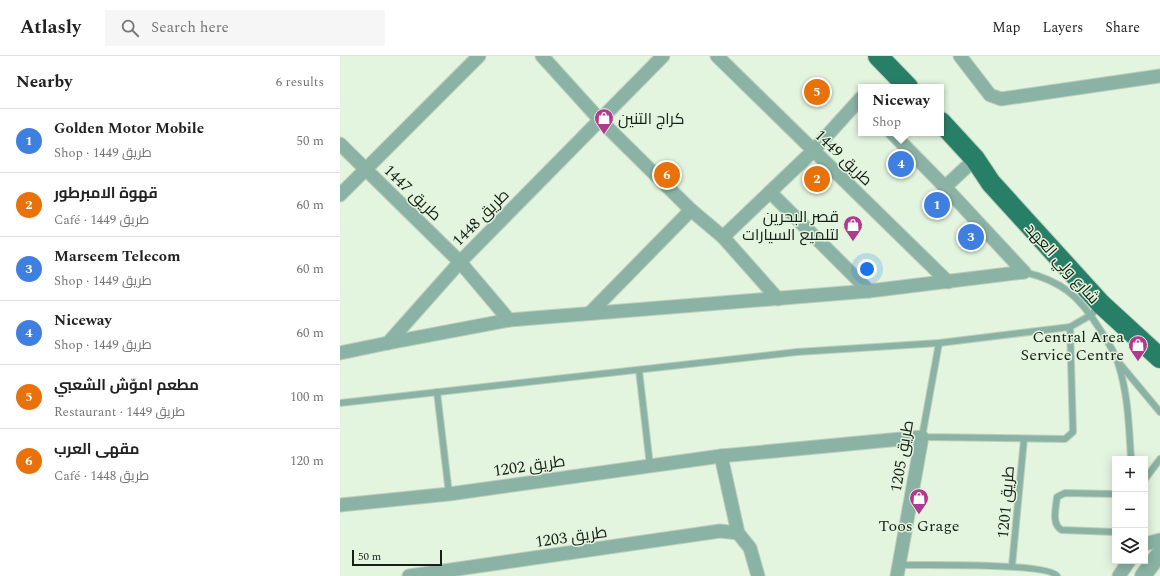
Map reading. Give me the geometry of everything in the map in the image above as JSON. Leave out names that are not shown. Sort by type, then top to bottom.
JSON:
[{"type":"main road","points":[[878,56],[905,84]]},
{"type":"main road","name":"شارع ولي العهد","points":[[944,125],[975,159],[999,179],[1102,290],[1160,346]]},
{"type":"main road","name":"شارع ولي العهد","points":[[975,159],[991,183],[1096,310],[1160,358]]},
{"type":"street","points":[[340,196],[480,56]]},
{"type":"street","points":[[542,56],[600,120],[691,210],[723,238],[778,299]]},
{"type":"street","name":"طريق 1448","points":[[388,343],[460,262],[662,56]]},
{"type":"street","name":"طريق 1449","points":[[717,56],[948,282]]},
{"type":"street","points":[[960,56],[990,95],[1001,99],[1160,76]]},
{"type":"street","points":[[723,238],[813,151],[858,103]]},
{"type":"street","points":[[895,136],[945,187],[1024,272]]},
{"type":"street","name":"طريق 1447","points":[[340,144],[460,262],[509,320]]},
{"type":"street","points":[[945,187],[975,159]]},
{"type":"street","points":[[770,192],[869,291]]},
{"type":"street","points":[[590,313],[691,210]]},
{"type":"street","points":[[340,354],[388,343],[509,320],[869,291],[1024,272]]},
{"type":"street","name":"طريق 1202","points":[[340,505],[449,494],[721,456],[922,437]]},
{"type":"street","name":"طريق 1205","points":[[898,570],[922,437]]},
{"type":"street","points":[[721,456],[738,533],[750,548],[758,576]]},
{"type":"street","name":"طريق 1203","points":[[416,576],[720,531],[738,533]]},
{"type":"street","points":[[1148,543],[1160,540]]},
{"type":"street","points":[[1143,576],[1160,553]]},
{"type":"street","points":[[1119,576],[1127,564]]},
{"type":"lane","points":[[1024,272],[1041,276],[1057,283],[1096,310],[1106,339],[1118,362],[1160,412]]},
{"type":"lane","points":[[340,403],[797,352],[939,343],[1070,327],[1096,310]]},
{"type":"lane","points":[[922,437],[1066,439],[1073,432],[1070,327]]},
{"type":"lane","name":"طريق 1205","points":[[922,437],[939,343]]},
{"type":"lane","points":[[1118,362],[1122,381],[1131,456]]},
{"type":"lane","points":[[639,370],[650,466]]},
{"type":"lane","points":[[437,392],[449,494]]},
{"type":"lane","name":"طريق 1201","points":[[1012,566],[1024,439]]},
{"type":"lane","points":[[1148,475],[1160,459]]},
{"type":"lane","points":[[1112,494],[1060,494],[1057,497],[1055,523],[1058,528],[1062,530],[1112,532]]},
{"type":"lane","points":[[898,570],[1012,566],[1050,571],[1057,576]]},
{"type":"place","name":"مطعم اموّش الشعبي","points":[[817,92]]},
{"type":"place","name":"كراج التنين","points":[[604,135]]},
{"type":"place","name":"Niceway","points":[[901,164]]},
{"type":"place","name":"مقهى العرب","points":[[667,175]]},
{"type":"place","name":"قهوة الامبرطور","points":[[817,179]]},
{"type":"place","name":"Golden Motor Mobile","points":[[937,205]]},
{"type":"place","name":"Marseem Telecom","points":[[971,237]]},
{"type":"place","name":"قصر البحرين لتلميع السيارات","points":[[853,242]]},
{"type":"place","name":"Central Area Service Centre","points":[[1138,362]]},
{"type":"place","name":"Toos Grage","points":[[919,515]]}]
